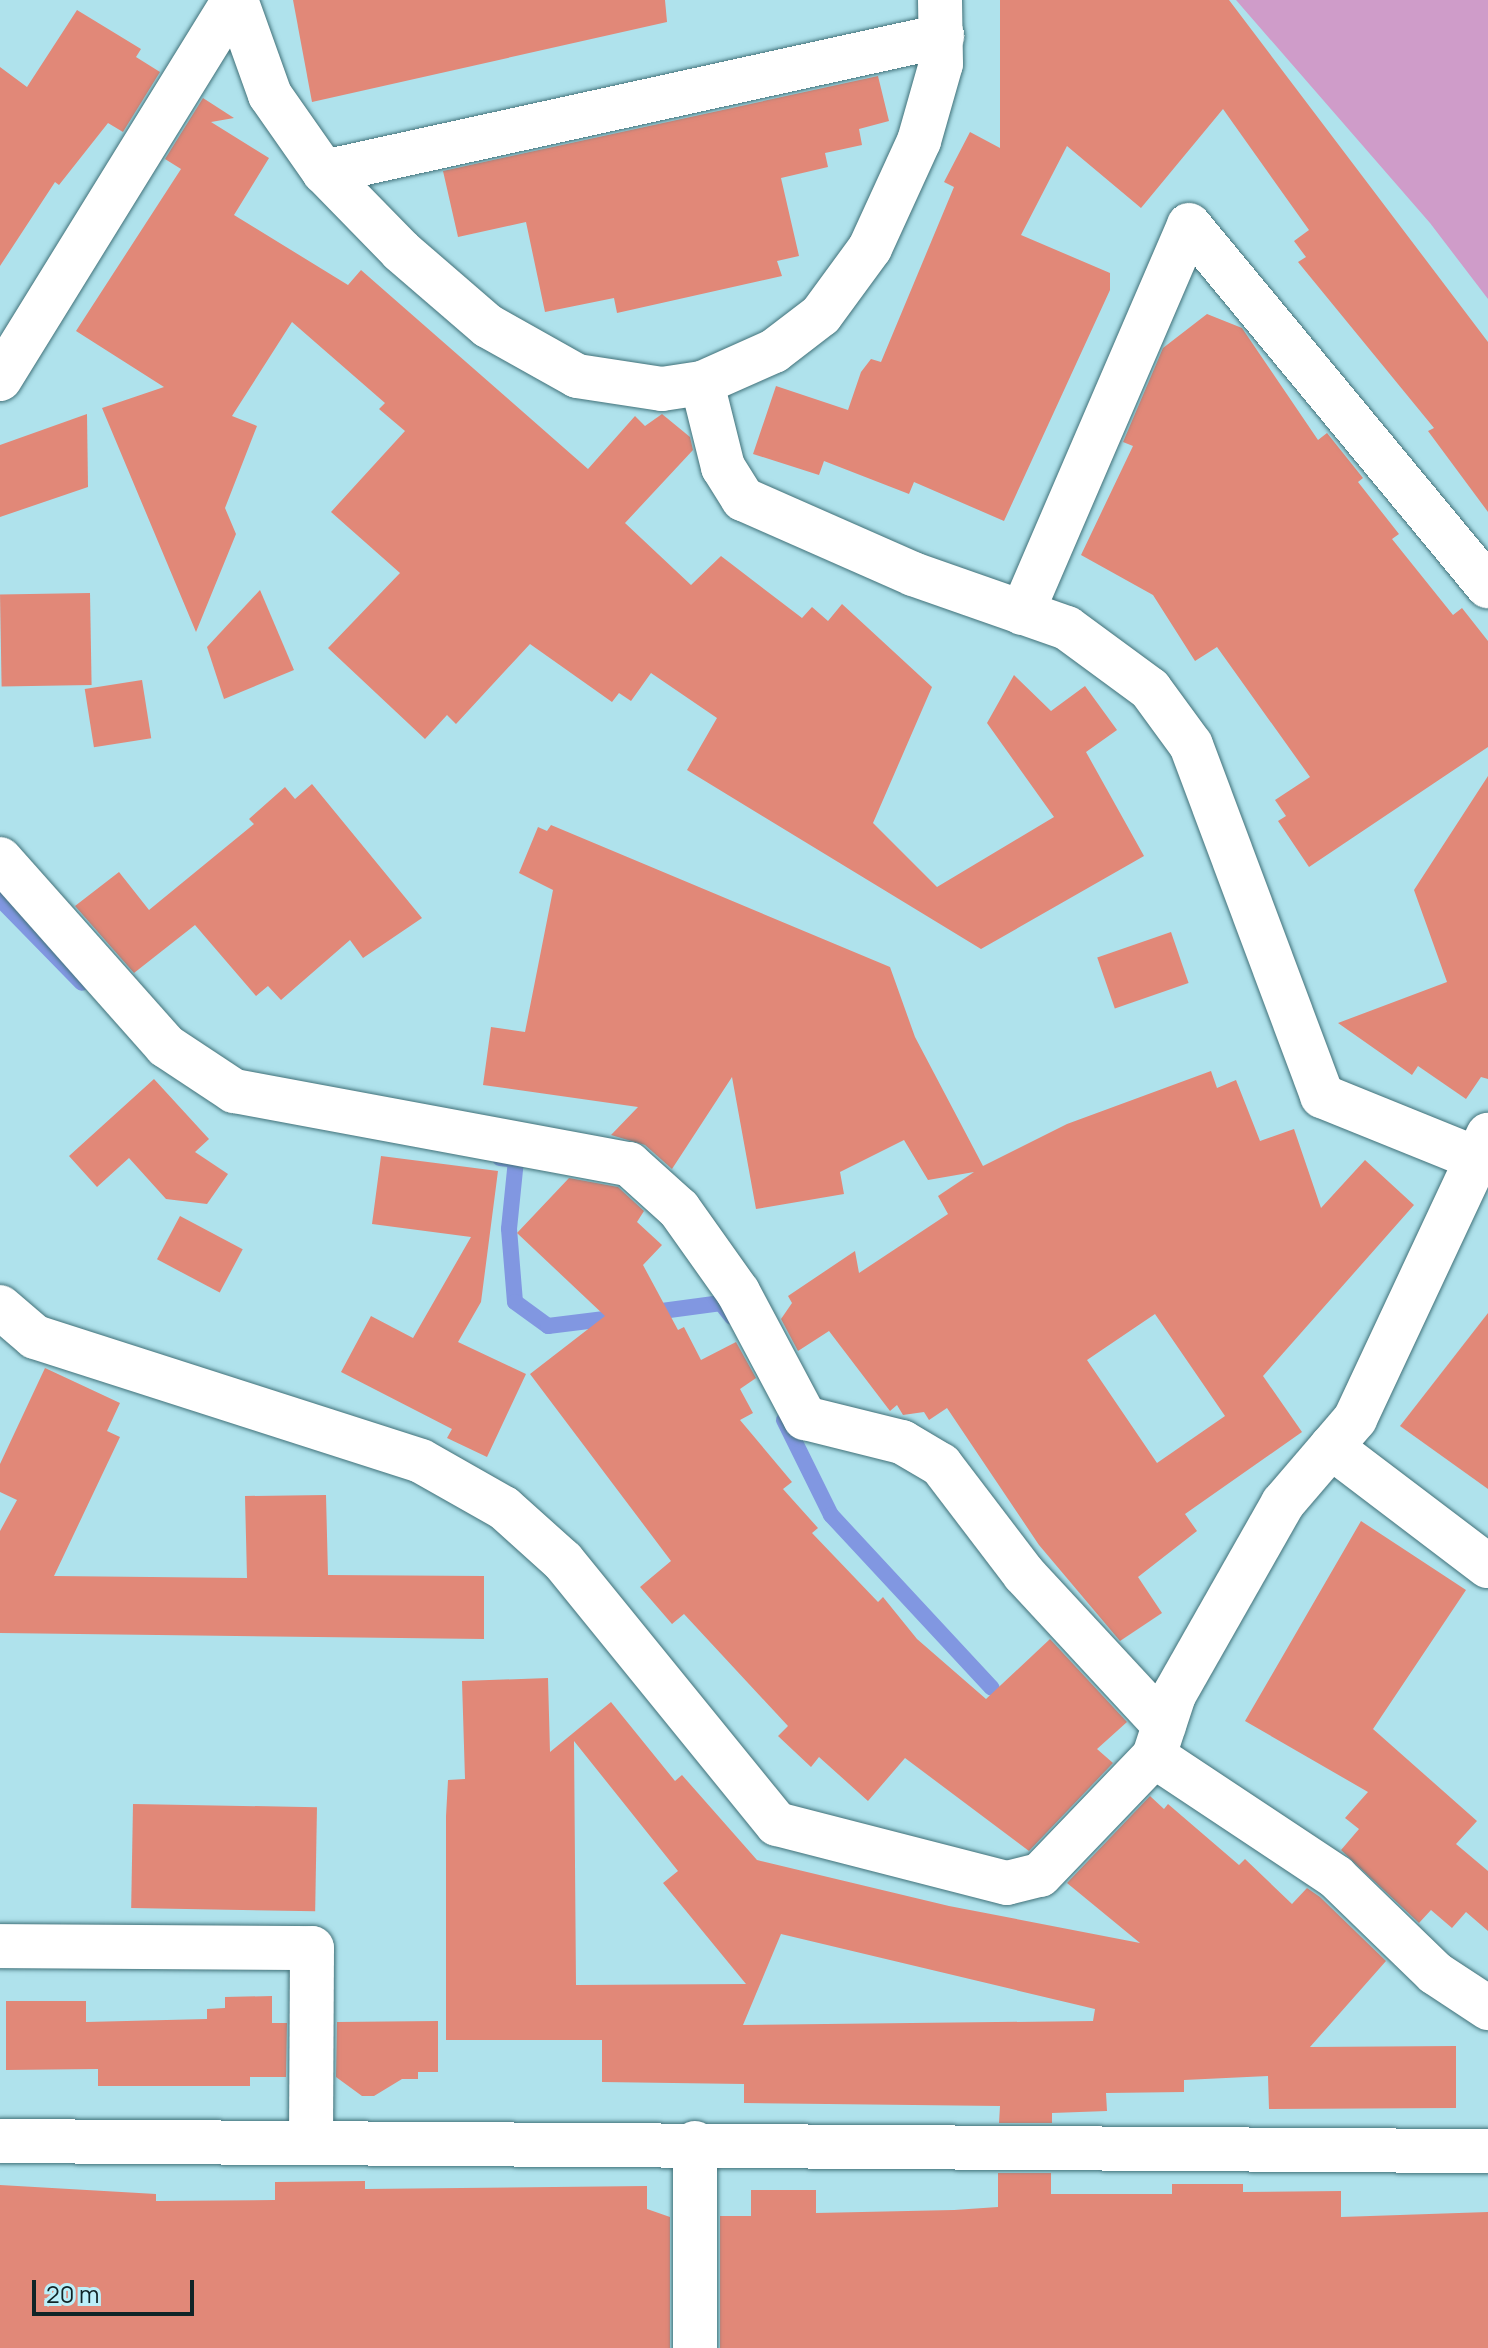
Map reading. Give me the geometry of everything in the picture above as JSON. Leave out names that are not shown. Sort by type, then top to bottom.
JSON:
[{"type":"street","points":[[235,0],[270,95],[324,172],[488,326],[564,369],[662,389],[702,383],[774,351],[821,315],[870,248],[919,141],[941,18],[324,172]]},
{"type":"street","points":[[0,379],[235,0]]},
{"type":"street","points":[[1022,613],[1189,225],[1488,586]]},
{"type":"street","points":[[0,1307],[35,1337],[421,1461],[504,1508],[563,1561],[777,1824],[1007,1883],[1040,1875],[1159,1741],[1174,1695],[1283,1503],[1355,1419],[1407,1315],[1480,1146],[1322,1096],[1191,745],[1150,689],[1067,628],[1022,613],[743,499],[723,467],[702,383]]},
{"type":"street","points":[[0,859],[166,1046],[234,1091],[629,1164],[679,1209],[729,1279],[805,1418],[902,1442],[941,1465],[1024,1574],[1159,1741],[1336,1877],[1435,1973],[1488,2008]]},
{"type":"street","points":[[1331,1447],[1488,1566]]},
{"type":"street","points":[[0,1946],[312,1948],[311,2142]]},
{"type":"street","points":[[0,2141],[695,2143],[1488,2151]]},
{"type":"street","points":[[695,2143],[695,2348]]},
{"type":"shaded area","points":[[1236,0],[1488,0],[1488,299],[1430,223]]},
{"type":"building","points":[[293,0],[665,0],[667,22],[312,102]]},
{"type":"building","points":[[1000,0],[1229,0],[1488,342],[1488,512],[1428,431],[1434,428],[1298,262],[1306,257],[1294,241],[1309,230],[1223,109],[1141,208],[1067,146],[1021,235],[1110,273],[1110,290],[1004,521],[914,482],[909,494],[824,461],[819,475],[753,454],[776,386],[848,410],[861,372],[871,359],[881,362],[954,187],[944,182],[970,132],[1000,148]]},
{"type":"building","points":[[77,10],[141,49],[136,57],[160,72],[123,132],[108,123],[59,185],[55,182],[0,266],[0,67],[27,87]]},
{"type":"building","points":[[878,76],[889,121],[859,129],[862,145],[825,153],[828,167],[781,178],[799,256],[777,261],[782,276],[617,313],[614,298],[545,312],[526,222],[458,237],[443,171]]},
{"type":"building","points":[[203,98],[234,118],[211,122],[269,158],[234,215],[348,285],[361,270],[588,469],[635,416],[645,426],[662,414],[690,437],[693,450],[625,523],[691,585],[721,556],[802,618],[812,607],[828,621],[842,604],[932,687],[873,823],[937,887],[1054,817],[987,723],[1014,675],[1051,711],[1085,686],[1117,730],[1086,752],[1144,856],[981,949],[687,770],[717,718],[651,673],[631,701],[619,693],[612,702],[530,644],[456,724],[447,715],[425,739],[328,648],[400,573],[331,512],[405,431],[379,409],[385,403],[292,322],[232,416],[257,426],[225,508],[236,534],[196,632],[102,408],[164,387],[76,331],[181,169],[165,159]]},
{"type":"building","points":[[1207,314],[1242,328],[1318,440],[1327,433],[1363,478],[1358,482],[1399,534],[1392,539],[1453,615],[1462,608],[1488,641],[1488,747],[1309,867],[1278,821],[1286,816],[1275,800],[1310,777],[1217,647],[1195,661],[1153,595],[1081,555],[1133,446],[1123,442],[1163,348]]},
{"type":"building","points":[[87,414],[88,487],[0,517],[0,445]]},
{"type":"building","points":[[260,590],[294,670],[224,699],[207,647]]},
{"type":"building","points":[[90,593],[92,685],[2,687],[0,595]]},
{"type":"building","points":[[142,680],[151,738],[94,747],[85,689]]},
{"type":"building","points":[[1488,776],[1488,1079],[1481,1077],[1466,1099],[1418,1066],[1412,1075],[1338,1023],[1447,982],[1414,890]]},
{"type":"building","points":[[312,784],[422,918],[363,958],[350,940],[281,1000],[268,986],[256,996],[195,925],[134,973],[75,906],[119,872],[149,910],[254,824],[249,819],[285,787],[295,799]]},
{"type":"building","points":[[551,825],[890,967],[915,1037],[983,1166],[1067,1124],[1211,1071],[1217,1088],[1236,1080],[1260,1141],[1294,1129],[1321,1208],[1365,1160],[1414,1205],[1263,1376],[1302,1432],[1185,1514],[1197,1531],[1138,1577],[1162,1613],[1120,1641],[1039,1545],[947,1408],[929,1420],[924,1412],[903,1415],[897,1405],[890,1411],[829,1331],[798,1351],[781,1319],[792,1303],[788,1296],[855,1251],[859,1273],[948,1214],[938,1196],[974,1172],[928,1180],[904,1140],[840,1172],[844,1194],[756,1209],[732,1077],[672,1169],[645,1145],[611,1135],[638,1107],[483,1085],[491,1027],[525,1032],[553,890],[519,873],[538,827],[547,831]],"holes":[[[1155,1314],[1225,1416],[1157,1463],[1087,1360]]]},
{"type":"building","points":[[1171,932],[1189,983],[1115,1008],[1097,957]]},
{"type":"building","points":[[154,1079],[209,1139],[195,1152],[228,1174],[207,1204],[166,1199],[129,1158],[97,1187],[69,1156]]},
{"type":"building","points":[[381,1156],[498,1171],[481,1302],[458,1342],[526,1374],[487,1457],[447,1438],[452,1429],[341,1372],[371,1316],[413,1338],[471,1237],[372,1224]]},
{"type":"building","points":[[569,1178],[618,1187],[644,1211],[637,1222],[662,1245],[643,1265],[678,1330],[684,1327],[701,1360],[736,1342],[756,1378],[740,1389],[753,1413],[740,1420],[792,1482],[783,1489],[818,1528],[812,1533],[878,1602],[883,1597],[917,1639],[986,1699],[1050,1639],[1127,1722],[1097,1749],[1113,1763],[1029,1851],[905,1758],[868,1801],[819,1757],[811,1767],[778,1736],[788,1726],[684,1614],[672,1624],[640,1587],[671,1561],[530,1374],[605,1316],[517,1233]]},
{"type":"building","points":[[180,1216],[243,1249],[220,1293],[157,1259]]},
{"type":"building","points":[[1488,1313],[1488,1489],[1400,1426]]},
{"type":"building","points":[[45,1368],[120,1403],[107,1431],[120,1437],[54,1576],[247,1578],[245,1496],[326,1495],[328,1575],[484,1576],[484,1639],[0,1633],[0,1531],[17,1500],[0,1492],[0,1464]]},
{"type":"building","points":[[1361,1521],[1466,1590],[1373,1729],[1477,1821],[1456,1844],[1488,1871],[1488,1931],[1466,1912],[1452,1928],[1431,1910],[1419,1923],[1341,1850],[1359,1829],[1345,1818],[1368,1792],[1245,1721]]},
{"type":"building","points":[[548,1678],[550,1752],[611,1702],[675,1781],[682,1775],[757,1860],[949,1906],[1140,1943],[1067,1883],[1150,1796],[1164,1809],[1168,1804],[1239,1865],[1245,1859],[1292,1904],[1307,1888],[1320,1897],[1386,1961],[1310,2047],[1456,2046],[1456,2108],[1269,2109],[1268,2076],[1184,2080],[1184,2092],[1106,2093],[1107,2111],[1052,2113],[1052,2123],[999,2123],[1000,2106],[744,2103],[744,2084],[602,2082],[602,2040],[446,2040],[446,1816],[448,1780],[465,1779],[462,1681]],"holes":[[[574,1741],[678,1871],[663,1883],[746,1984],[576,1985]],[[781,1934],[1095,2009],[1093,2021],[743,2025]]]},
{"type":"building","points":[[133,1804],[317,1807],[315,1911],[131,1908]]},
{"type":"building","points":[[272,1996],[272,2023],[287,2023],[286,2077],[250,2077],[250,2086],[98,2086],[98,2069],[6,2070],[6,2001],[86,2001],[86,2022],[207,2019],[207,2009],[225,2008],[225,1997]]},
{"type":"building","points":[[438,2021],[438,2072],[418,2072],[418,2079],[402,2079],[374,2096],[362,2096],[336,2077],[337,2022]]},
{"type":"building","points":[[998,2173],[1051,2173],[1051,2194],[1172,2194],[1172,2184],[1243,2184],[1243,2192],[1341,2191],[1341,2217],[1488,2212],[1488,2348],[720,2348],[720,2216],[751,2216],[751,2190],[816,2190],[816,2213],[998,2207]]},
{"type":"building","points":[[365,2181],[365,2189],[647,2186],[647,2209],[670,2217],[670,2348],[0,2348],[0,2185],[156,2194],[156,2201],[275,2200],[275,2182]]},
{"type":"waterway","points":[[0,899],[82,983]]},
{"type":"waterway","points":[[500,1158],[516,1160],[509,1229],[515,1302],[548,1326],[620,1317]]},
{"type":"waterway","points":[[647,1313],[721,1303],[732,1317]]},
{"type":"waterway","points":[[784,1420],[831,1515],[992,1688]]}]
